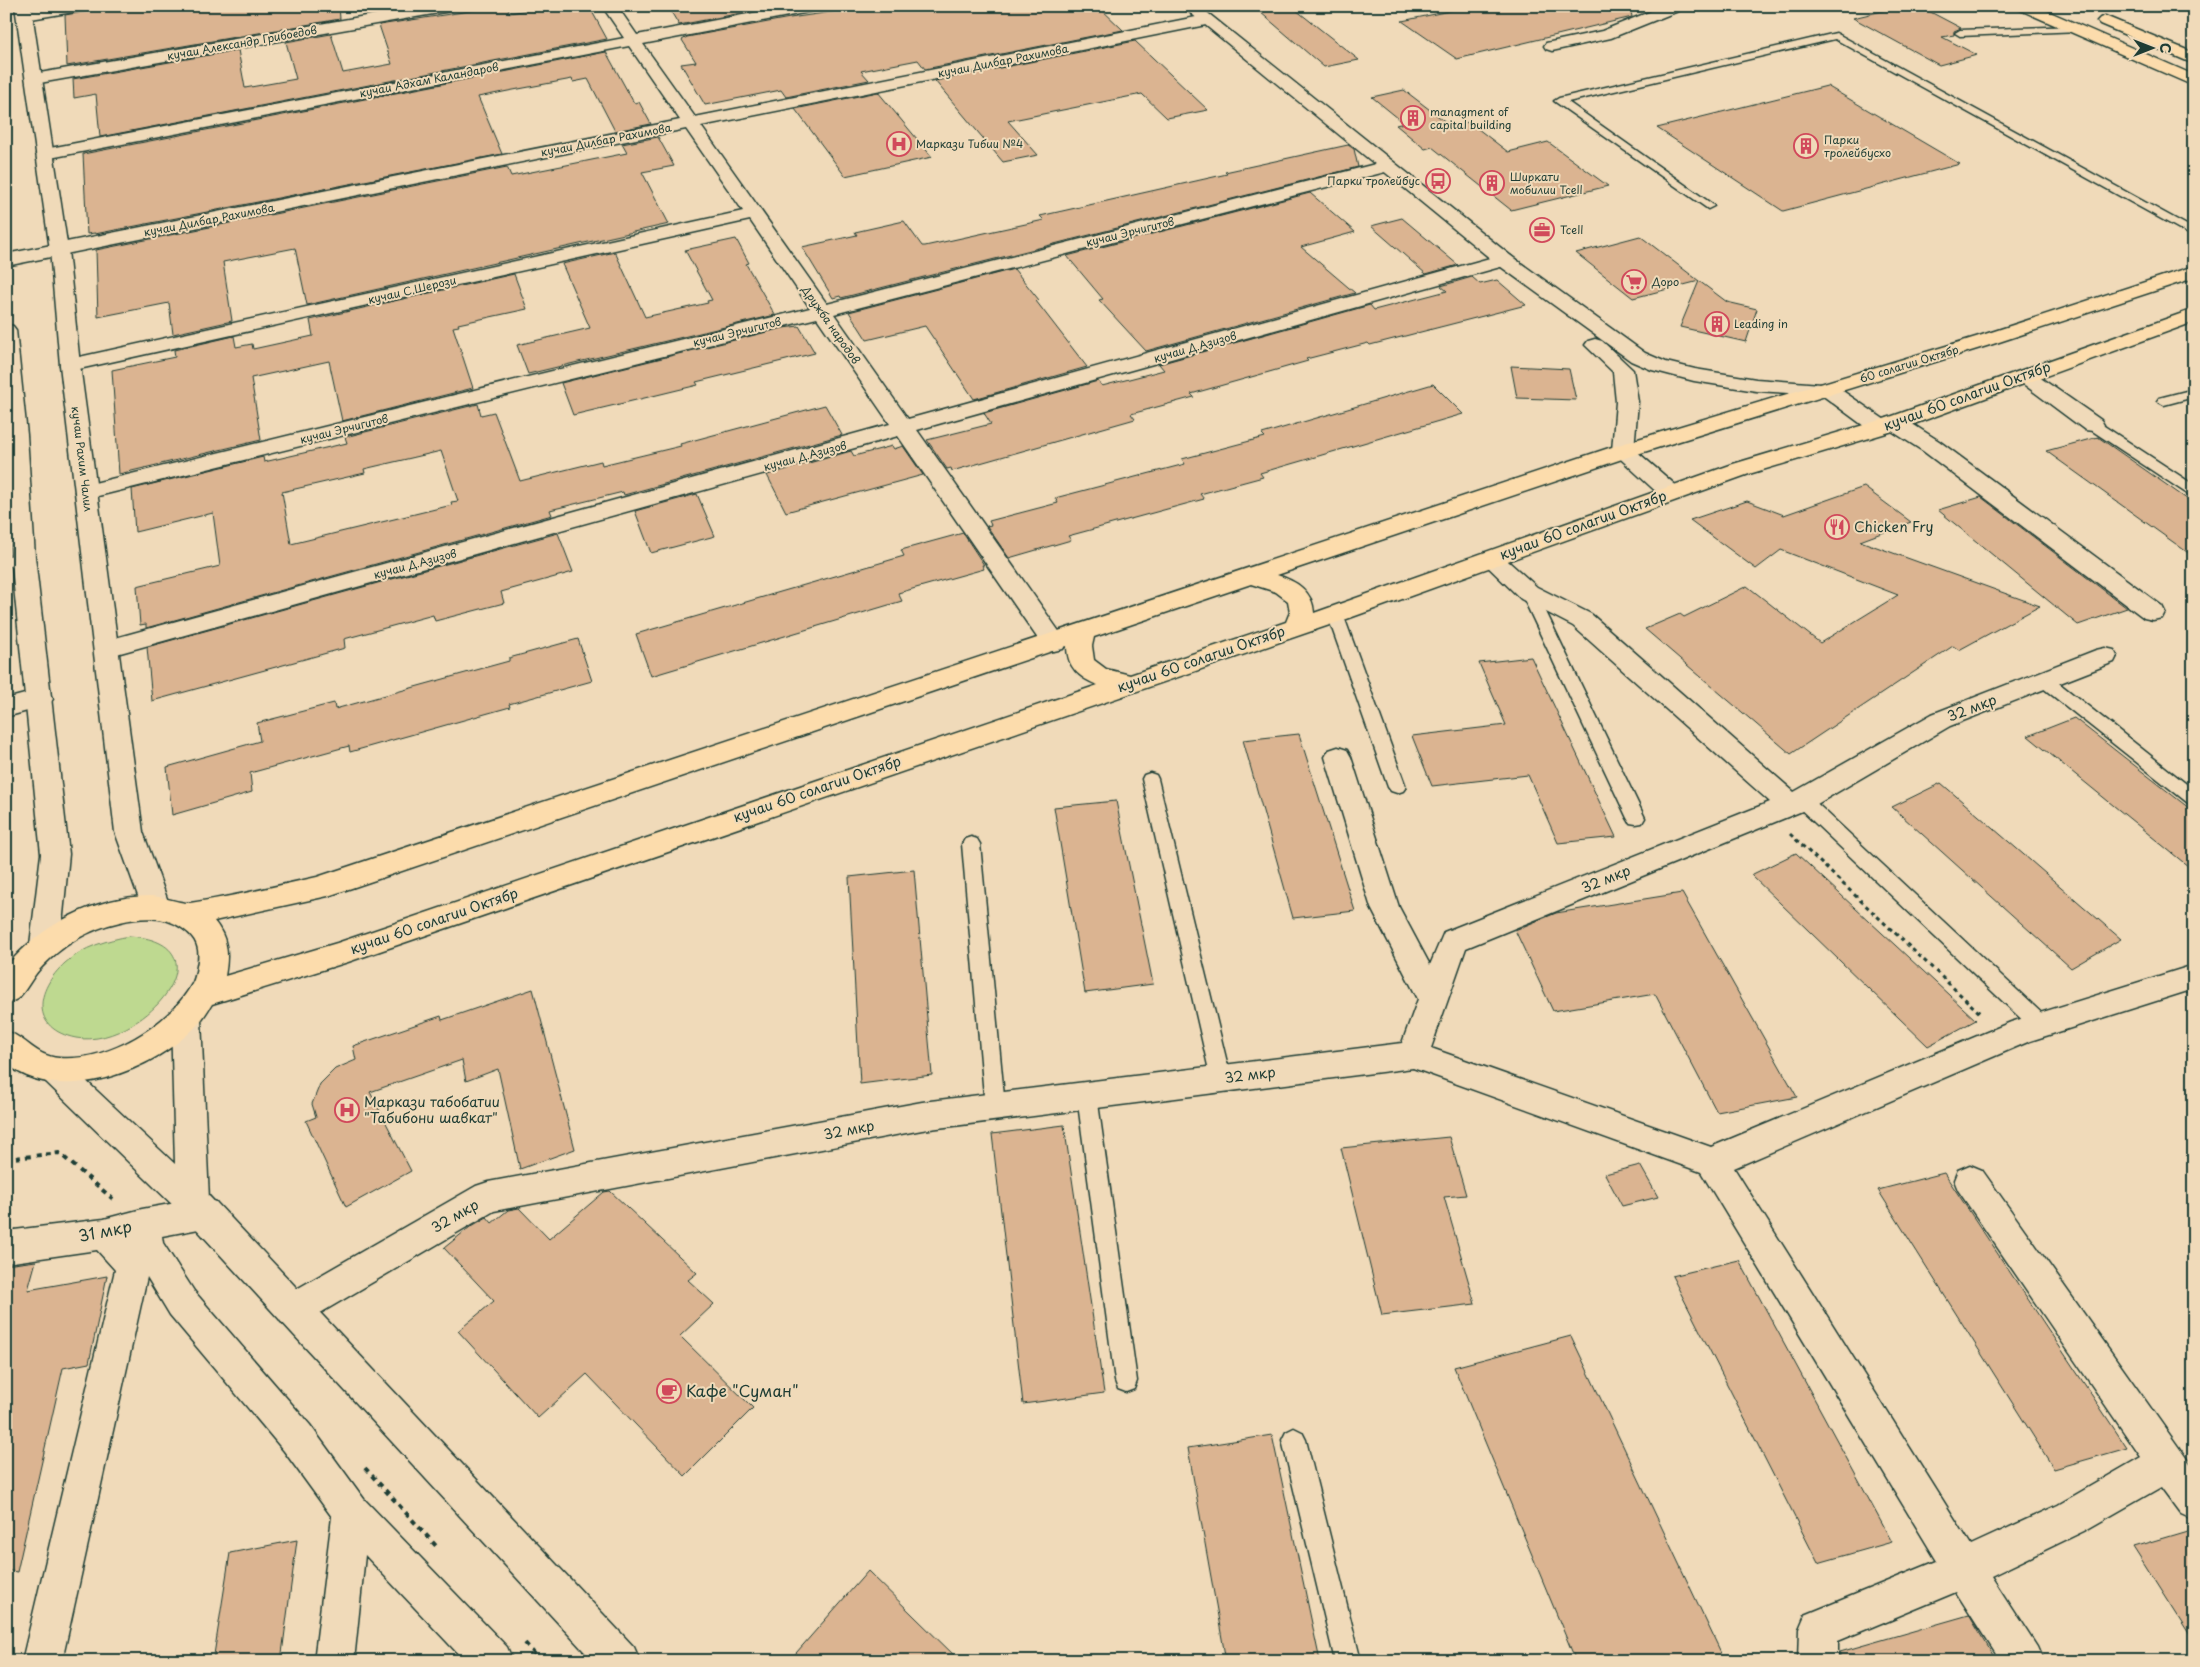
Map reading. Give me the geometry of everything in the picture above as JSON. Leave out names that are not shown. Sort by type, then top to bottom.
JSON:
[{"type":"highway","points":[[2023,6],[2194,81]]},
{"type":"highway","points":[[2088,14],[2194,59]]},
{"type":"highway","name":"60 солагии Октябр","points":[[1623,451],[1983,341],[2194,272]]},
{"type":"highway","name":"кучаи 60 солагии Октябр","points":[[204,994],[348,950],[1335,614],[1671,493],[1741,469],[1888,425],[2194,315]]},
{"type":"highway","points":[[187,915],[318,888],[1623,451]]},
{"type":"highway","points":[[1251,576],[1276,582],[1296,594],[1302,611],[1296,627]]},
{"type":"highway","points":[[1082,633],[1078,646],[1079,660],[1084,666],[1093,674],[1129,683]]},
{"type":"highway","points":[[6,1044],[14,1055],[31,1071],[89,1070],[124,1059],[158,1042],[186,1019],[204,994],[214,970],[214,947],[205,928],[187,915],[156,907],[129,908],[100,915],[72,928],[46,944],[10,979]]},
{"type":"street","points":[[24,11],[79,6]]},
{"type":"street","name":"кучаи Александр Грибоедов","points":[[34,79],[450,6]]},
{"type":"street","name":"Дружба народов","points":[[609,6],[1054,643]]},
{"type":"street","name":"кучаи Адхам Каландаров","points":[[45,154],[814,6]]},
{"type":"street","points":[[1189,6],[1504,260],[1638,357],[1659,366],[1694,375],[1756,385],[1827,389],[1888,425],[1924,442],[2153,612]]},
{"type":"street","points":[[1552,46],[1606,35],[1678,6]]},
{"type":"street","name":"кучаи Рахим Чалил","points":[[24,11],[59,250],[70,365],[129,832],[156,907]]},
{"type":"street","name":"кучаи Дилбар Рахимова","points":[[6,260],[1206,20]]},
{"type":"street","name":"кучаи Эрчигитов","points":[[86,492],[822,311],[1387,166]]},
{"type":"street","name":"кучаи С.Шерози","points":[[70,365],[754,214]]},
{"type":"street","points":[[1504,260],[1623,370],[1627,402],[1623,451],[1671,493]]},
{"type":"street","name":"кучаи Д.Азизов","points":[[106,649],[1504,260]]},
{"type":"street","points":[[6,330],[15,559],[40,699],[55,854],[46,944]]},
{"type":"street","points":[[2025,376],[2093,425]]},
{"type":"street","points":[[1492,559],[1528,593],[1582,620],[1786,806]]},
{"type":"street","name":"32 мкр","points":[[293,1310],[488,1197],[922,1116],[1413,1055],[1454,940],[1786,806],[1941,720],[2105,656]]},
{"type":"street","points":[[6,708],[40,699]]},
{"type":"street","points":[[1338,757],[1384,908],[1433,998]]},
{"type":"street","points":[[1712,1162],[2006,1038],[2041,1025],[2194,977]]},
{"type":"street","points":[[186,1019],[199,1207]]},
{"type":"street","points":[[1413,1055],[1712,1162],[2023,1661]]},
{"type":"street","points":[[31,1071],[199,1207],[620,1661]]},
{"type":"street","points":[[1970,1180],[2194,1501]]},
{"type":"street","name":"31 мкр","points":[[6,1247],[104,1234],[199,1207]]},
{"type":"street","points":[[142,1224],[148,1248],[182,1302],[297,1438],[351,1512],[493,1661]]},
{"type":"street","points":[[42,1661],[133,1265],[104,1234]]},
{"type":"street","points":[[1818,1661],[1819,1629],[1964,1569],[2072,1518],[2168,1464]]},
{"type":"street","points":[[334,1661],[351,1512]]},
{"type":"lane","points":[[1960,34],[2078,29]]},
{"type":"lane","points":[[1708,206],[1559,101],[1836,36],[2194,234]]},
{"type":"lane","points":[[2164,402],[2194,393]]},
{"type":"lane","points":[[2093,425],[2194,492]]},
{"type":"lane","points":[[1528,593],[1636,818]]},
{"type":"lane","points":[[1335,614],[1398,788]]},
{"type":"lane","points":[[2044,680],[2194,799]]},
{"type":"lane","points":[[1150,779],[1221,1079]]},
{"type":"lane","points":[[1786,806],[2041,1025]]},
{"type":"lane","points":[[970,844],[995,1107]]},
{"type":"lane","points":[[1088,1096],[1126,1380]]},
{"type":"lane","points":[[1294,1440],[1348,1661]]},
{"type":"path","points":[[1786,806],[2006,1038]]},
{"type":"green space","points":[[130,936],[160,943],[174,957],[175,975],[166,994],[148,1013],[126,1028],[101,1037],[76,1038],[61,1033],[51,1026],[44,1017],[42,1007],[43,996],[55,974],[72,957],[87,948]]},
{"type":"building","points":[[119,6],[339,6],[340,19],[67,66],[65,15]]},
{"type":"building","points":[[507,6],[510,13],[550,6],[589,6],[607,39],[100,137],[96,94],[74,98],[73,79],[238,50],[245,88],[296,79],[286,42],[331,34],[343,73],[392,64],[379,25]]},
{"type":"building","points":[[694,6],[778,6],[679,25],[670,10]]},
{"type":"building","points":[[872,6],[1098,6],[1123,30],[925,69],[918,60],[861,71],[869,80],[786,97],[781,90],[705,105],[681,64],[696,62],[682,40],[687,37],[790,18]]},
{"type":"building","points":[[1253,6],[1291,6],[1359,60],[1324,67]]},
{"type":"building","points":[[1473,6],[1630,6],[1632,17],[1457,59],[1402,21]]},
{"type":"building","points":[[1903,6],[1919,6],[1961,28],[1954,31],[1954,35],[1942,37],[1977,55],[1939,65],[1853,18]]},
{"type":"building","points":[[1135,41],[1208,110],[1167,118],[1142,94],[1008,121],[1038,155],[1003,162],[935,81]]},
{"type":"building","points":[[606,52],[634,103],[639,102],[651,124],[615,131],[588,79],[573,82],[572,79],[508,91],[478,97],[502,154],[95,234],[87,234],[83,154]]},
{"type":"building","name":"Парки тролейбусхо","points":[[1827,86],[1960,164],[1783,211],[1657,128]]},
{"type":"building","points":[[1404,90],[1451,126],[1469,122],[1508,152],[1548,142],[1608,186],[1511,210],[1432,147],[1425,149],[1396,125],[1404,123],[1372,97]]},
{"type":"building","points":[[878,92],[932,157],[845,176],[795,109]]},
{"type":"building","points":[[658,137],[674,166],[642,172],[669,224],[307,305],[295,248],[223,262],[232,321],[173,334],[169,303],[98,317],[96,250],[507,167],[511,176],[627,153],[622,144]]},
{"type":"building","points":[[1348,145],[1354,149],[1358,167],[841,298],[840,296],[833,298],[802,247],[857,235],[855,232],[904,221],[922,246],[925,246],[1044,220],[1040,216]]},
{"type":"building","points":[[1310,193],[1355,232],[1301,247],[1355,293],[1146,351],[1099,300],[1103,299],[1067,256]]},
{"type":"building","points":[[1402,218],[1458,265],[1426,274],[1371,226]]},
{"type":"building","points":[[1640,236],[1699,281],[1633,298],[1576,253]]},
{"type":"building","points":[[736,239],[749,263],[746,264],[775,315],[528,374],[517,345],[590,328],[562,264],[615,252],[645,317],[708,303],[707,301],[712,300],[685,250]]},
{"type":"building","points":[[1014,269],[1039,300],[1036,301],[1087,367],[974,399],[925,326],[867,340],[849,312]]},
{"type":"building","points":[[514,274],[527,309],[458,324],[459,326],[453,327],[473,388],[342,421],[329,361],[251,378],[261,440],[119,474],[112,370],[175,357],[174,350],[234,336],[236,347],[252,344],[253,349],[313,336],[310,320]]},
{"type":"building","points":[[1472,277],[1480,284],[1497,280],[1526,305],[1370,345],[1368,343],[1306,359],[1308,361],[1191,394],[1194,397],[1131,414],[1135,419],[952,471],[951,468],[947,469],[927,440],[991,424],[984,413],[1098,381],[1102,386],[1164,370],[1159,364],[1370,305],[1374,310],[1447,291],[1441,286]]},
{"type":"building","name":"Leading in","points":[[1699,281],[1727,302],[1757,309],[1746,342],[1680,327]]},
{"type":"building","points":[[799,326],[815,353],[696,382],[698,385],[632,401],[573,415],[561,383],[783,328]]},
{"type":"building","points":[[1511,366],[1569,369],[1576,400],[1517,398]]},
{"type":"building","points":[[1433,384],[1463,414],[1260,473],[1263,477],[1200,494],[1204,499],[1068,536],[1071,540],[1009,558],[987,526],[991,525],[989,521],[1058,503],[1055,498],[1185,464],[1182,459],[1265,437],[1262,434]]},
{"type":"building","points":[[478,404],[481,415],[494,412],[520,481],[601,461],[602,465],[681,446],[680,444],[825,405],[842,435],[624,495],[623,492],[550,510],[552,515],[146,628],[146,624],[140,625],[137,586],[220,566],[213,513],[135,532],[132,489],[263,457],[264,462],[347,443],[345,437]],"holes":[[[441,451],[458,501],[451,502],[452,505],[291,544],[282,492],[365,473],[364,469]]]},
{"type":"building","points":[[2098,437],[2194,504],[2194,557],[2046,451]]},
{"type":"building","points":[[892,446],[894,449],[903,446],[923,475],[786,512],[767,475],[851,451],[854,456]]},
{"type":"building","points":[[1864,487],[1911,522],[1860,541],[2040,606],[1959,650],[1953,646],[1791,754],[1645,629],[1680,614],[1684,617],[1747,586],[1820,643],[1898,595],[1781,550],[1756,569],[1690,520],[1747,501],[1784,515]]},
{"type":"building","points":[[697,494],[715,536],[651,553],[635,511]]},
{"type":"building","points":[[1981,497],[2127,608],[2078,625],[1938,510]]},
{"type":"building","points":[[558,533],[573,572],[501,592],[504,603],[435,621],[433,615],[344,639],[345,648],[152,701],[147,647]]},
{"type":"building","points":[[963,533],[984,565],[982,565],[984,569],[898,593],[902,601],[651,676],[636,634],[904,556],[901,550]]},
{"type":"building","points":[[578,639],[592,681],[509,704],[510,707],[350,752],[349,746],[250,773],[252,792],[172,815],[167,767],[260,741],[257,723],[334,703],[335,709],[509,661],[509,658]]},
{"type":"building","points":[[1531,657],[1616,837],[1558,843],[1528,775],[1432,786],[1412,736],[1506,725],[1479,663]]},
{"type":"building","points":[[2074,718],[2194,812],[2194,871],[2028,736]]},
{"type":"building","points":[[1299,734],[1355,911],[1293,918],[1243,740]]},
{"type":"building","points":[[1941,783],[2121,939],[2071,968],[1892,807]]},
{"type":"building","points":[[1116,801],[1153,984],[1085,993],[1054,807]]},
{"type":"building","points":[[1796,853],[1976,1020],[1928,1046],[1751,875]]},
{"type":"building","points":[[914,870],[932,1075],[860,1084],[849,877]]},
{"type":"building","points":[[1682,893],[1797,1097],[1717,1112],[1655,994],[1553,1011],[1515,930],[1556,913]]},
{"type":"building","points":[[533,989],[575,1149],[520,1169],[498,1069],[466,1081],[462,1060],[370,1092],[411,1171],[346,1207],[306,1121],[316,1117],[312,1104],[320,1084],[335,1069],[356,1060],[353,1046],[441,1016],[442,1020]]},
{"type":"building","points":[[1064,1125],[1104,1393],[1023,1404],[992,1134]]},
{"type":"building","points":[[1449,1137],[1466,1195],[1444,1197],[1475,1304],[1382,1315],[1341,1148]]},
{"type":"building","points":[[1640,1165],[1658,1197],[1622,1206],[1605,1174]]},
{"type":"building","points":[[1944,1173],[2127,1448],[2054,1469],[1878,1190]]},
{"type":"building","points":[[610,1191],[697,1273],[688,1280],[714,1304],[680,1336],[753,1408],[685,1476],[587,1374],[538,1418],[458,1331],[494,1301],[444,1248],[470,1227],[487,1217],[492,1223],[508,1210],[519,1208],[549,1239],[604,1192]]},
{"type":"building","points":[[1739,1260],[1892,1542],[1818,1563],[1672,1276]]},
{"type":"building","points":[[36,1261],[28,1290],[107,1276],[89,1363],[63,1368],[17,1572],[6,1570],[6,1265]]},
{"type":"building","points":[[1571,1336],[1725,1661],[1576,1661],[1454,1367]]},
{"type":"building","points":[[1272,1435],[1320,1661],[1226,1661],[1188,1448]]},
{"type":"building","points":[[2194,1529],[2194,1643],[2133,1547]]},
{"type":"building","points":[[297,1540],[281,1661],[213,1661],[230,1553]]},
{"type":"building","points":[[868,1571],[960,1661],[789,1661]]},
{"type":"building","points":[[1969,1615],[1996,1661],[1840,1661],[1840,1652]]},
{"type":"place","name":"managment of capital building","points":[[1413,118]]},
{"type":"place","name":"Маркази Тибии №4","points":[[899,144]]},
{"type":"place","name":"Парки тролейбусхо","points":[[1806,146]]},
{"type":"place","name":"Парки тролейбус","points":[[1438,181]]},
{"type":"place","name":"Ширкати мобилии Tcell","points":[[1492,183]]},
{"type":"place","name":"Tcell","points":[[1542,230]]},
{"type":"place","name":"Доро","points":[[1634,282]]},
{"type":"place","name":"Leading in","points":[[1717,324]]},
{"type":"place","name":"Chicken Fry","points":[[1837,527]]},
{"type":"place","name":"Маркази табобатии \"Табибони шавкат\"","points":[[347,1110]]},
{"type":"place","name":"Кафе \"Суман\"","points":[[669,1391]]}]
